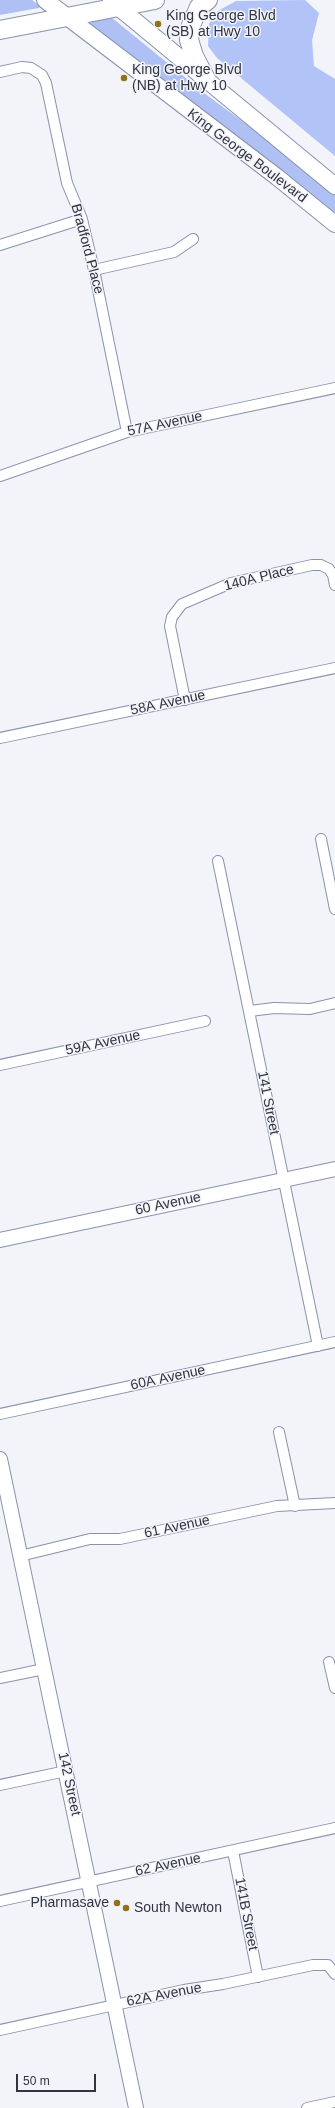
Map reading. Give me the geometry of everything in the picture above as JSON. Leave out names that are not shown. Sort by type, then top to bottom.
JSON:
[{"type":"highway","points":[[0,30],[66,18],[114,3],[155,0]]},
{"type":"highway","points":[[207,81],[194,56],[189,40],[190,25],[199,7],[208,0]]},
{"type":"main road","name":"King George Boulevard","points":[[45,0],[66,18],[277,177],[335,224]]},
{"type":"main road","points":[[114,3],[335,186]]},
{"type":"street","name":"Bradford Place","points":[[0,72],[22,67],[37,70],[46,83],[67,183],[82,219],[94,270],[127,432]]},
{"type":"street","points":[[0,245],[82,219]]},
{"type":"street","points":[[94,270],[174,252],[193,239]]},
{"type":"street","name":"57A Avenue","points":[[0,476],[127,432],[335,388]]},
{"type":"street","name":"140A Place","points":[[185,700],[170,626],[172,617],[182,604],[231,583],[312,565],[321,565],[328,569],[333,575],[335,585]]},
{"type":"street","name":"58A Avenue","points":[[0,738],[335,668]]},
{"type":"street","points":[[321,839],[335,909]]},
{"type":"street","name":"141 Street","points":[[218,861],[318,1346]]},
{"type":"street","points":[[250,1011],[274,1008],[310,1009],[335,1004]]},
{"type":"street","name":"59A Avenue","points":[[0,1065],[205,1021]]},
{"type":"street","name":"60 Avenue","points":[[0,1240],[335,1169]]},
{"type":"street","name":"60A Avenue","points":[[0,1414],[335,1342]]},
{"type":"street","points":[[279,1432],[295,1506]]},
{"type":"street","name":"142 Street","points":[[0,1459],[136,2108]]},
{"type":"street","name":"61 Avenue","points":[[20,1556],[90,1539],[120,1539],[277,1506],[335,1503]]},
{"type":"street","points":[[330,1662],[335,1688]]},
{"type":"street","points":[[0,1678],[44,1668]]},
{"type":"street","points":[[0,1784],[66,1770]]},
{"type":"street","name":"62 Avenue","points":[[0,1901],[335,1828]]},
{"type":"street","name":"141B Street","points":[[233,1851],[258,1977]]},
{"type":"street","name":"62A Avenue","points":[[0,2030],[184,1990],[258,1977],[313,1965],[328,1965],[335,1974]]},
{"type":"street","points":[[307,2108],[335,2102]]},
{"type":"shaded area","points":[[0,0],[32,0],[40,6],[39,8],[0,15]]},
{"type":"shaded area","points":[[305,0],[319,13],[312,40],[314,66],[335,79],[335,156],[217,58],[208,46],[209,24],[216,12],[236,1]]},
{"type":"shaded area","points":[[111,17],[208,96],[288,155],[335,195],[335,215],[88,23]]},
{"type":"place","name":"King George Blvd (SB) at Hwy 10","points":[[158,24]]},
{"type":"place","name":"King George Blvd (NB) at Hwy 10","points":[[124,78]]},
{"type":"place","name":"Pharmasave","points":[[117,1903]]},
{"type":"place","name":"South Newton","points":[[126,1908]]}]
